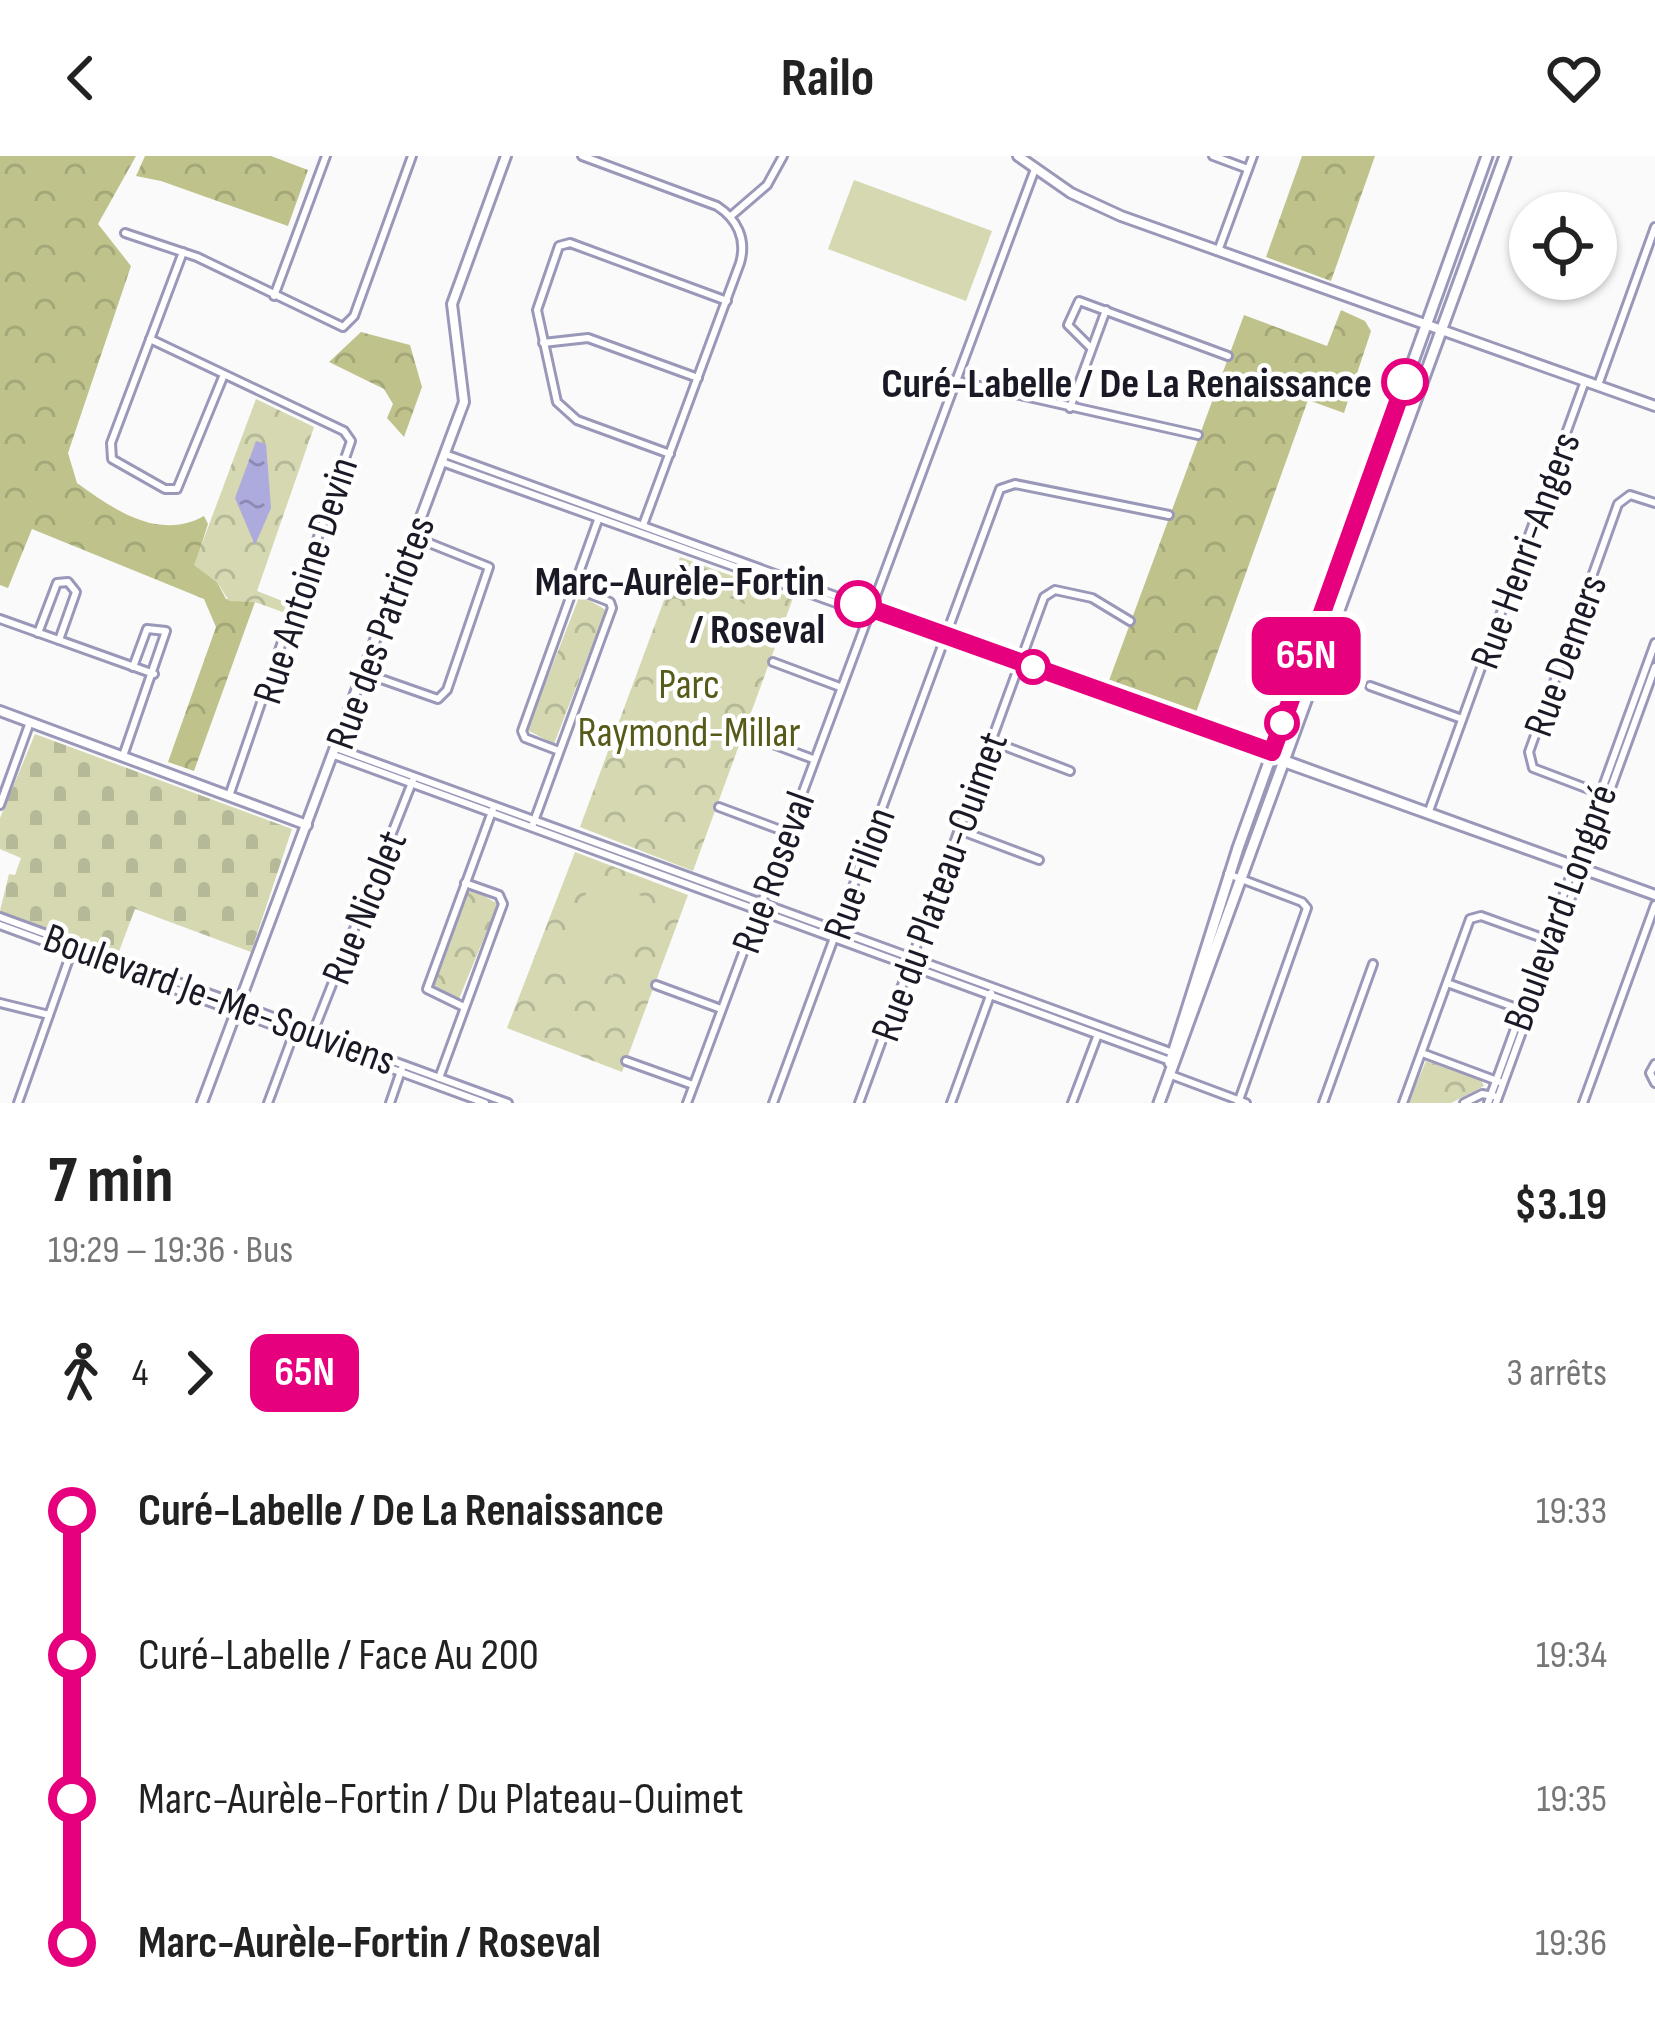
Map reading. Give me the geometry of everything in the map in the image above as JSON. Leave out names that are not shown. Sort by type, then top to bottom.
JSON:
[{"type":"main road","points":[[1159,1103],[1228,874],[1487,156]]},
{"type":"main road","points":[[1174,1058],[1244,880],[1505,156]]},
{"type":"street","points":[[274,296],[326,156]]},
{"type":"street","points":[[124,233],[183,252],[335,326],[350,322],[412,156]]},
{"type":"street","name":"Rue des Patriotes","points":[[202,1103],[466,391],[453,300],[506,156]]},
{"type":"street","points":[[582,156],[712,204],[731,217],[743,250],[641,530]]},
{"type":"street","points":[[731,217],[767,185],[782,156]]},
{"type":"street","points":[[1018,156],[1108,211],[1655,406]]},
{"type":"street","points":[[1213,156],[1248,169]]},
{"type":"street","points":[[1218,251],[1253,156]]},
{"type":"street","name":"Rue Roseval","points":[[687,1103],[1035,169]]},
{"type":"street","points":[[1598,385],[1655,227]]},
{"type":"street","points":[[670,454],[566,413],[553,391],[538,307],[563,242],[727,301]]},
{"type":"street","points":[[183,252],[110,452],[115,462],[174,490],[183,482],[224,376]]},
{"type":"street","points":[[1091,348],[1070,329],[1069,320],[1079,301],[1228,356]]},
{"type":"street","points":[[1070,409],[1106,310]]},
{"type":"street","points":[[543,343],[589,338],[698,378]]},
{"type":"street","name":"Rue Antoine Devin","points":[[150,339],[344,431],[351,443],[229,796]]},
{"type":"street","points":[[953,380],[1198,435]]},
{"type":"street","name":"Rue Henri-Angers","points":[[1428,814],[1586,381]]},
{"type":"street","points":[[443,458],[1655,898],[1583,1103]]},
{"type":"street","name":"Rue Filion","points":[[773,1103],[1004,485],[1169,515]]},
{"type":"street","name":"Rue Demers","points":[[1605,795],[1533,768],[1528,755],[1620,501],[1630,495],[1655,503]]},
{"type":"street","points":[[560,752],[526,739],[521,731],[600,515]]},
{"type":"street","points":[[364,673],[438,699],[455,667],[489,569],[414,537]]},
{"type":"street","points":[[38,633],[57,583],[68,581],[76,592],[58,640]]},
{"type":"street","points":[[533,824],[613,606],[574,588]]},
{"type":"street","name":"Rue du Plateau-Ouimet","points":[[859,1103],[1019,666],[1051,592],[1092,598],[1130,621]]},
{"type":"street","points":[[0,619],[154,674]]},
{"type":"street","points":[[124,756],[167,638],[162,628],[147,629],[133,667]]},
{"type":"street","name":"Boulevard Longpré","points":[[1605,795],[1655,643]]},
{"type":"street","points":[[773,662],[840,687]]},
{"type":"street","name":"Boulevard Longpré","points":[[1493,1100],[1655,667]]},
{"type":"street","name":"Rue Henri-Angers","points":[[1370,686],[1462,719]]},
{"type":"street","points":[[0,711],[307,825]]},
{"type":"street","points":[[0,805],[30,722]]},
{"type":"street","points":[[746,734],[813,759]]},
{"type":"street","points":[[991,741],[1070,771]]},
{"type":"street","points":[[335,752],[1174,1058]]},
{"type":"street","name":"Rue Nicolet","points":[[311,1035],[413,780]]},
{"type":"street","points":[[719,808],[786,832]]},
{"type":"street","points":[[464,1007],[427,989],[493,809]]},
{"type":"street","points":[[959,830],[1039,860]]},
{"type":"street","points":[[1169,1074],[1241,1102],[1307,908],[1228,874]]},
{"type":"street","points":[[438,1081],[502,904],[499,896],[466,883]]},
{"type":"street","points":[[1403,1103],[1474,915],[1551,941]]},
{"type":"street","name":"Boulevard Je-Me-Souviens","points":[[0,921],[481,1100],[508,1103]]},
{"type":"street","points":[[17,1103],[73,948]]},
{"type":"street","points":[[1323,1103],[1373,964]]},
{"type":"street","points":[[1447,983],[1525,1011]]},
{"type":"street","points":[[656,985],[721,1009]]},
{"type":"street","points":[[951,1103],[992,993]]},
{"type":"street","points":[[0,1003],[49,1016]]},
{"type":"street","name":"Rue Nicolet","points":[[268,1103],[295,1029]]},
{"type":"street","points":[[1072,1103],[1099,1031]]},
{"type":"street","points":[[1421,1053],[1500,1082]]},
{"type":"street","points":[[626,1060],[693,1085]]},
{"type":"street","points":[[1655,1064],[1649,1073],[1655,1083]]},
{"type":"street","points":[[390,1103],[402,1068]]},
{"type":"street","points":[[1464,1103],[1493,1100]]},
{"type":"green space","points":[[0,156],[136,156],[98,224],[131,266],[68,453],[77,483],[122,512],[170,525],[204,516],[208,524],[195,565],[217,582],[226,599],[255,602],[194,771],[168,762],[216,627],[204,599],[32,529],[8,588],[0,585]]},
{"type":"green space","points":[[145,156],[271,156],[308,170],[288,226],[136,176]]},
{"type":"green space","points":[[1302,156],[1375,156],[1331,281],[1266,257]]},
{"type":"green space","points":[[854,180],[992,231],[966,301],[828,249]]},
{"type":"green space","points":[[1341,310],[1365,321],[1371,331],[1344,413],[1308,400],[1194,718],[1107,686],[1244,315],[1327,346]]},
{"type":"green space","points":[[361,332],[410,345],[422,387],[404,437],[387,418],[393,404],[384,389],[329,362]]},
{"type":"green space","points":[[256,399],[314,427],[257,591],[290,604],[288,614],[255,602],[229,601],[217,582],[194,565]]},
{"type":"green space","name":"Parc Raymond-Millar","points":[[680,557],[793,598],[693,871],[580,827]]},
{"type":"green space","points":[[696,583],[765,613],[705,755],[635,725]]},
{"type":"green space","points":[[580,595],[606,610],[554,744],[527,730]]},
{"type":"green space","points":[[35,734],[292,829],[251,952],[135,909],[118,954],[0,911],[9,874],[15,875],[21,858],[0,849],[0,818]]},
{"type":"green space","name":"Parc Raymond-Millar","points":[[575,852],[688,895],[622,1072],[507,1028]]},
{"type":"green space","points":[[592,877],[642,896],[612,976],[562,958]]},
{"type":"green space","points":[[474,890],[498,904],[458,1001],[432,986],[467,892]]},
{"type":"green space","points":[[1426,1061],[1481,1080],[1484,1086],[1451,1103],[1408,1103]]},
{"type":"water","points":[[256,441],[266,444],[271,508],[255,545],[235,498]]},
{"type":"bus line","name":"65N","points":[[858,604],[1272,752],[1405,382]]},
{"type":"place","name":"Curé-Labelle / De La Renaissance","points":[[1405,382]]},
{"type":"place","name":"Marc-Aurèle-Fortin / Roseval","points":[[858,604]]}]
